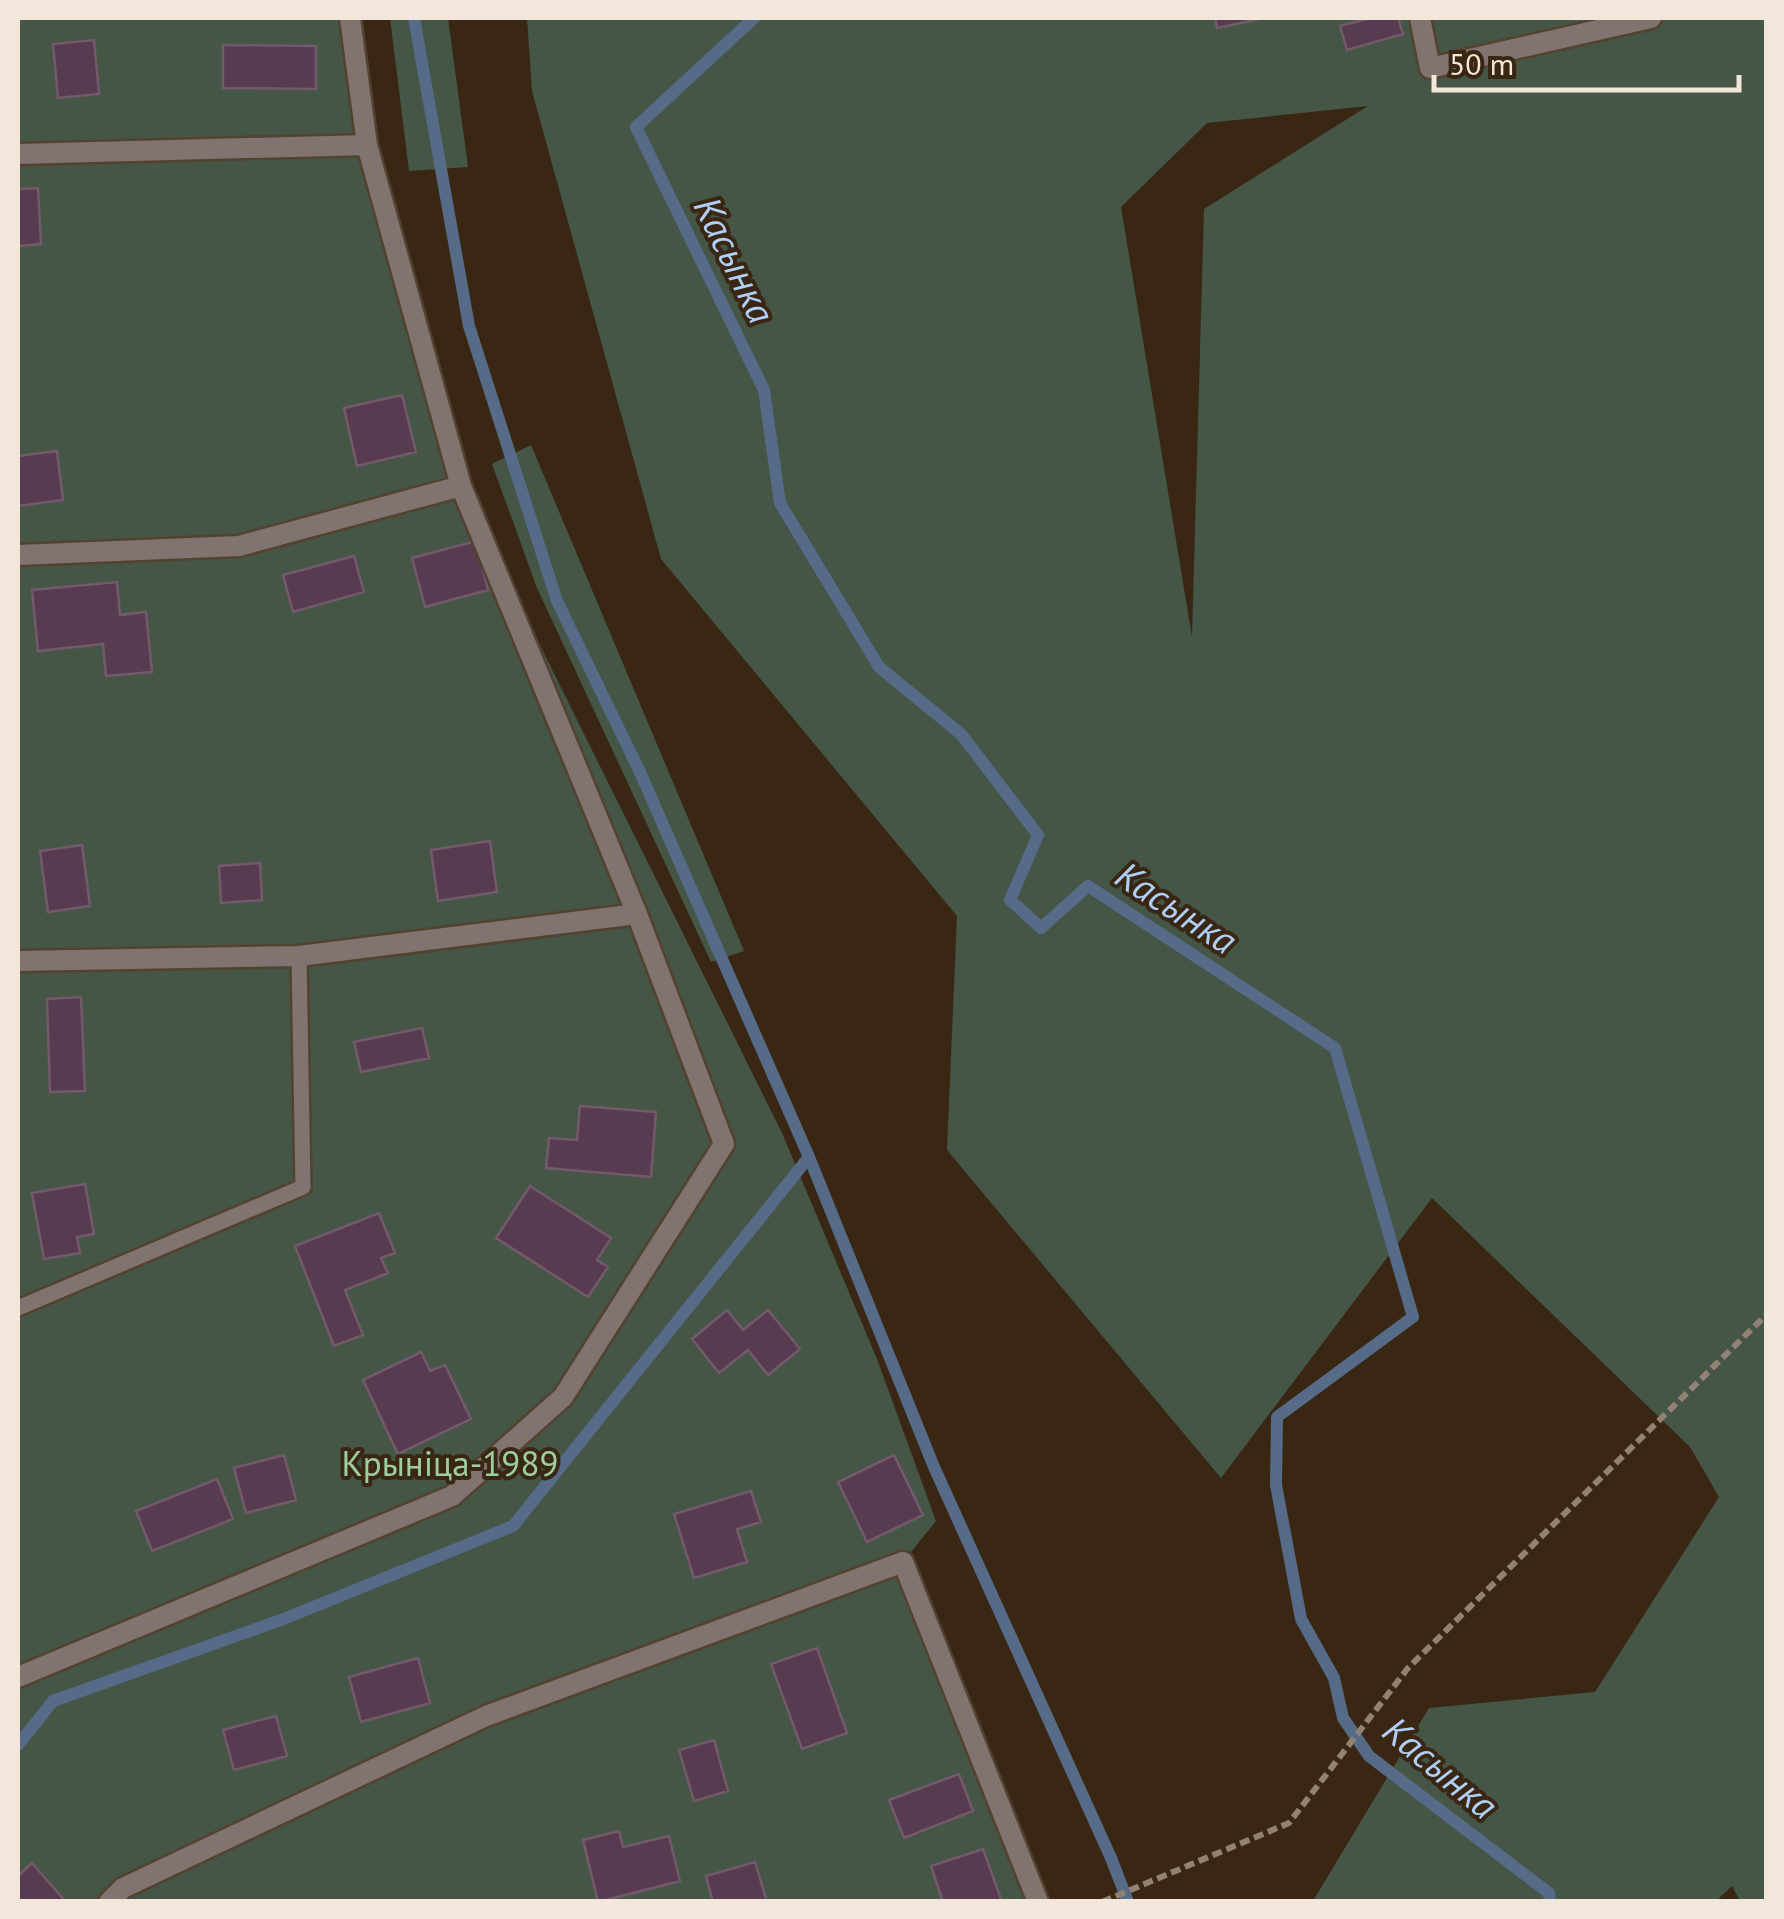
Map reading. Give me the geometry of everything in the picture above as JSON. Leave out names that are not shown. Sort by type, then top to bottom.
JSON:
[{"type":"street","points":[[18,1676],[452,1496],[563,1397],[724,1144],[637,914],[461,486],[367,145],[350,18]]},
{"type":"street","points":[[1420,18],[1430,68],[1651,18]]},
{"type":"street","points":[[18,154],[367,145]]},
{"type":"street","points":[[18,555],[239,546],[461,486]]},
{"type":"street","points":[[18,961],[299,956],[637,914]]},
{"type":"street","points":[[124,1897],[486,1716],[902,1562],[1038,1902]]},
{"type":"lane","points":[[18,1308],[303,1187],[299,956]]},
{"type":"path","points":[[1104,1901],[1290,1822],[1408,1668],[1766,1315]]},
{"type":"green space","name":"Крыніца-1989","points":[[18,18],[350,18],[367,145],[461,486],[782,1133],[877,1359],[936,1521],[903,1562],[1038,1901],[18,1901]]},
{"type":"green space","points":[[390,18],[448,18],[468,167],[409,171]]},
{"type":"green space","points":[[527,18],[1766,18],[1766,1901],[1740,1901],[1732,1886],[1715,1902],[1313,1901],[1429,1708],[1595,1692],[1719,1497],[1690,1447],[1432,1198],[1221,1478],[947,1150],[957,916],[661,559],[532,91]],"holes":[[[1368,106],[1204,209],[1192,637],[1121,207],[1207,123]]]},
{"type":"green space","points":[[531,445],[744,951],[711,962],[537,588],[492,464]]},
{"type":"building","points":[[1215,18],[1264,18],[1217,28]]},
{"type":"building","points":[[1370,18],[1398,18],[1403,34],[1347,50],[1340,26]]},
{"type":"building","points":[[94,40],[99,94],[58,98],[53,44]]},
{"type":"building","points":[[223,45],[316,46],[316,89],[223,88]]},
{"type":"building","points":[[38,188],[41,244],[18,246],[18,189]]},
{"type":"building","points":[[402,395],[416,452],[357,466],[344,408]]},
{"type":"building","points":[[57,451],[63,500],[18,506],[18,456]]},
{"type":"building","points":[[476,541],[488,590],[425,607],[412,558]]},
{"type":"building","points":[[354,556],[364,592],[293,612],[283,575]]},
{"type":"building","points":[[117,582],[120,615],[146,612],[152,672],[106,676],[103,644],[38,651],[32,590]]},
{"type":"building","points":[[490,841],[497,892],[438,901],[431,850]]},
{"type":"building","points":[[82,845],[90,906],[48,912],[40,851]]},
{"type":"building","points":[[260,863],[262,900],[221,903],[219,866]]},
{"type":"building","points":[[81,997],[85,1091],[50,1092],[47,999]]},
{"type":"building","points":[[422,1028],[429,1058],[361,1072],[354,1042]]},
{"type":"building","points":[[580,1106],[656,1112],[651,1177],[546,1168],[549,1138],[577,1140]]},
{"type":"building","points":[[85,1184],[94,1234],[77,1237],[80,1253],[44,1259],[32,1193]]},
{"type":"building","points":[[530,1186],[611,1238],[597,1260],[608,1267],[588,1297],[496,1238]]},
{"type":"building","points":[[379,1213],[395,1253],[381,1258],[388,1273],[345,1290],[363,1335],[334,1346],[295,1246]]},
{"type":"building","points":[[727,1310],[743,1330],[768,1310],[800,1349],[768,1375],[748,1350],[719,1373],[692,1339]]},
{"type":"building","points":[[421,1352],[430,1371],[445,1365],[471,1419],[398,1454],[363,1380]]},
{"type":"building","points":[[284,1455],[296,1500],[246,1513],[234,1468]]},
{"type":"building","points":[[894,1455],[923,1515],[867,1542],[838,1482]]},
{"type":"building","points":[[217,1479],[233,1519],[152,1551],[136,1511]]},
{"type":"building","points":[[751,1491],[761,1522],[737,1529],[747,1562],[694,1578],[674,1514]]},
{"type":"building","points":[[817,1648],[847,1733],[802,1749],[771,1664]]},
{"type":"building","points":[[418,1658],[430,1703],[361,1722],[349,1677]]},
{"type":"building","points":[[276,1716],[287,1756],[234,1770],[223,1730]]},
{"type":"building","points":[[714,1740],[728,1791],[694,1801],[679,1750]]},
{"type":"building","points":[[959,1774],[973,1811],[904,1838],[889,1800]]},
{"type":"building","points":[[619,1831],[623,1847],[669,1836],[680,1881],[598,1902],[583,1840]]},
{"type":"building","points":[[983,1849],[1002,1902],[943,1902],[931,1866]]},
{"type":"building","points":[[755,1862],[767,1902],[713,1902],[706,1876]]},
{"type":"building","points":[[32,1863],[66,1902],[18,1902],[18,1876]]},
{"type":"waterway","points":[[414,18],[469,326],[557,601],[639,770],[809,1157],[934,1467],[1128,1902]]},
{"type":"waterway","name":"Касынка","points":[[754,18],[636,127],[764,390],[780,503],[879,667],[961,734],[1038,835],[1010,900],[1041,928],[1088,886],[1335,1048],[1413,1317],[1277,1417],[1276,1485],[1301,1619],[1334,1678],[1343,1718],[1369,1756],[1549,1893],[1550,1902]]},
{"type":"waterway","points":[[18,1745],[53,1701],[281,1620],[513,1526],[809,1157]]}]
